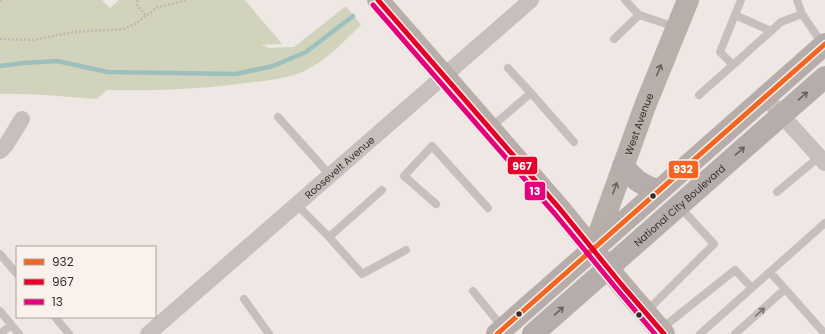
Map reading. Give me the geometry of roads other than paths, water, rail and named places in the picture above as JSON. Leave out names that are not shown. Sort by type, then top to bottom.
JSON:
[{"type":"main road","points":[[378,0],[443,77],[560,209],[663,332]]},
{"type":"main road","name":"West Avenue","points":[[593,250],[645,106],[688,0]]},
{"type":"main road","points":[[500,331],[824,45]]},
{"type":"main road","name":"National City Boulevard","points":[[541,329],[825,76]]},
{"type":"main road","points":[[623,166],[634,179],[642,185],[659,191]]},
{"type":"street","name":"Roosevelt Avenue","points":[[148,334],[531,0]]},
{"type":"street","points":[[765,97],[822,160]]},
{"type":"street","points":[[0,151],[6,146],[22,119]]},
{"type":"lane","points":[[625,0],[639,15],[677,27]]},
{"type":"lane","points":[[733,65],[720,52],[741,0]]},
{"type":"lane","points":[[797,0],[802,14],[824,45]]},
{"type":"lane","points":[[699,95],[781,22],[802,14]]},
{"type":"lane","points":[[614,40],[639,15]]},
{"type":"lane","points":[[735,15],[771,31]]},
{"type":"lane","points":[[508,68],[574,142]]},
{"type":"lane","points":[[489,128],[531,93]]},
{"type":"lane","points":[[278,117],[330,175]]},
{"type":"lane","points":[[436,204],[404,176],[432,146],[488,208]]},
{"type":"lane","points":[[777,192],[822,160]]},
{"type":"lane","points":[[329,238],[382,190]]},
{"type":"lane","points":[[296,204],[362,274],[406,250]]},
{"type":"lane","points":[[646,313],[714,244],[679,206]]},
{"type":"lane","points":[[700,334],[825,223]]},
{"type":"lane","points":[[0,254],[16,273]]},
{"type":"lane","points":[[663,332],[735,270],[752,288]]},
{"type":"lane","points":[[770,272],[825,334]]},
{"type":"lane","points":[[736,334],[785,289]]},
{"type":"lane","points":[[473,291],[500,331]]},
{"type":"lane","points":[[244,299],[268,334]]},
{"type":"lane","points":[[0,311],[19,334]]},
{"type":"lane","points":[[56,318],[70,334]]},
{"type":"lane","points":[[0,334],[11,325]]},
{"type":"waterway","points":[[0,66],[57,61],[108,72],[236,74],[273,66],[306,52],[353,16]]}]
